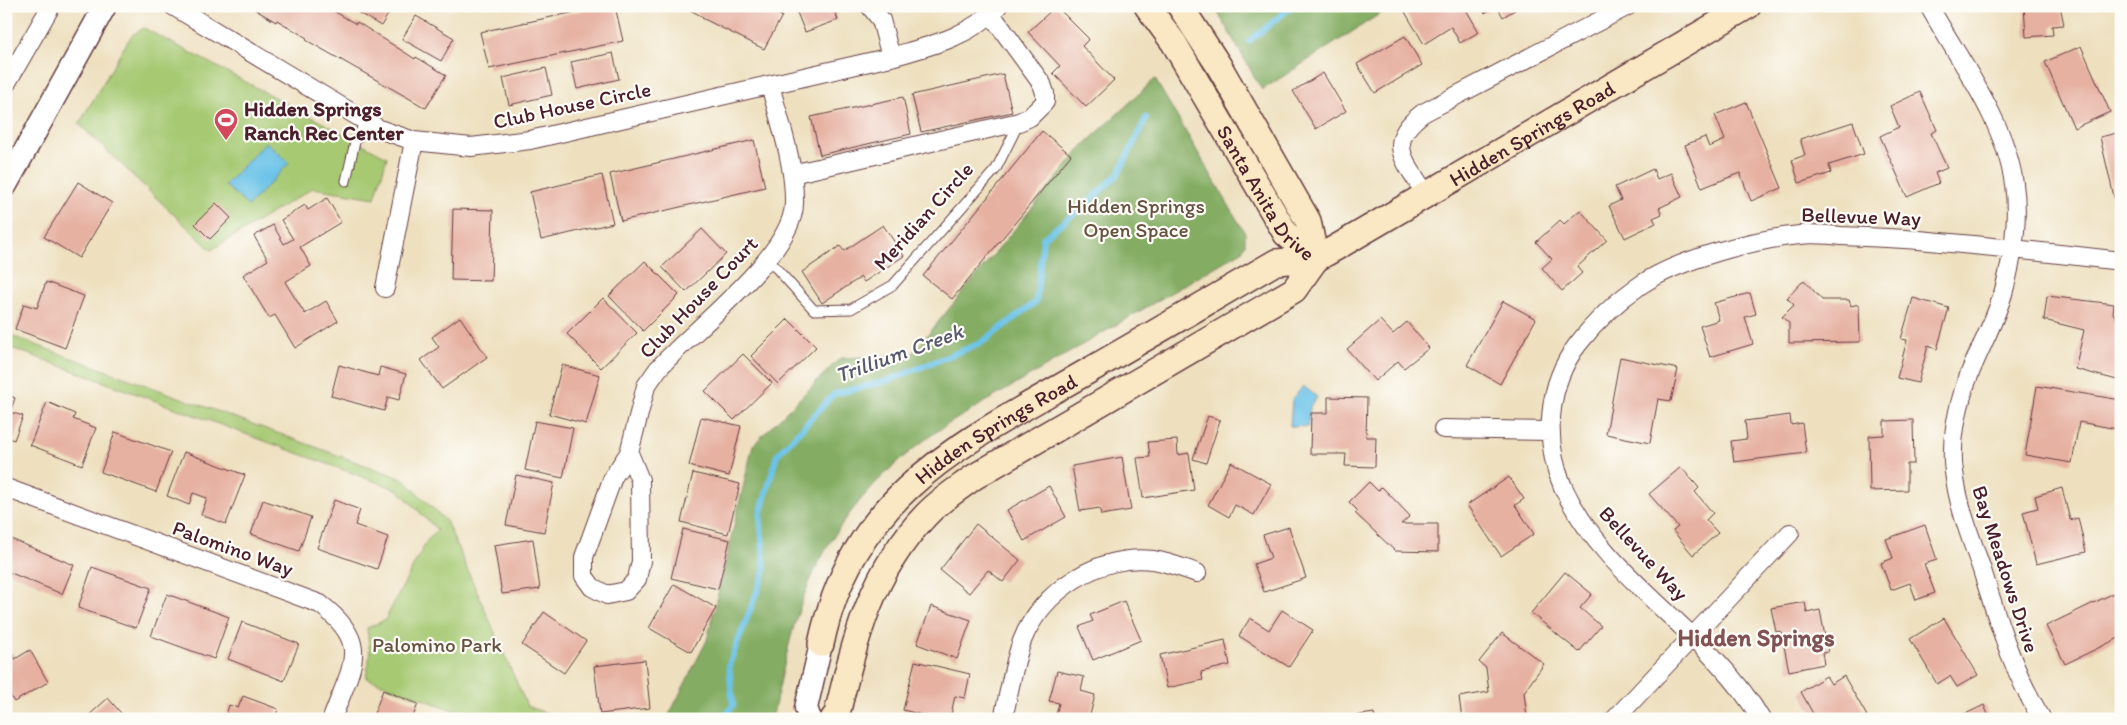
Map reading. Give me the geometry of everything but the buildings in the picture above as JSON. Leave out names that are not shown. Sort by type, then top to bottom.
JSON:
[{"type":"main road","name":"Santa Anita Drive","points":[[1147,6],[1174,43],[1286,234],[1316,259]]},
{"type":"main road","name":"Santa Anita Drive","points":[[1180,6],[1219,66],[1308,221],[1316,259]]},
{"type":"main road","name":"Hidden Springs Road","points":[[833,719],[837,714],[863,614],[874,590],[896,552],[927,513],[974,477],[1294,290],[1316,259],[1748,6]]},
{"type":"main road","name":"Hidden Springs Road","points":[[821,644],[833,598],[852,555],[893,502],[938,461],[1009,416],[1276,262],[1316,259]]},
{"type":"street","points":[[6,84],[52,6]]},
{"type":"street","points":[[6,185],[105,6]]},
{"type":"street","name":"Club House Circle","points":[[173,6],[378,129],[414,141],[471,147],[530,140],[891,57],[944,42],[977,24],[995,10]]},
{"type":"street","points":[[870,6],[881,20],[891,57]]},
{"type":"street","points":[[1426,195],[1401,154],[1400,139],[1408,124],[1423,113],[1628,6]]},
{"type":"street","name":"Bay Meadows Drive","points":[[1928,6],[1999,128],[2009,154],[2014,186],[2016,219],[2012,248],[2004,291],[1965,387],[1955,422],[1953,470],[1960,507],[2008,652],[2025,691],[2042,719]]},
{"type":"street","name":"Meridian Circle","points":[[792,174],[1019,122],[1040,109],[1045,102],[1042,84],[995,10]]},
{"type":"street","name":"Club House Court","points":[[629,453],[640,480],[641,561],[637,579],[626,591],[608,595],[592,587],[584,576],[584,557],[613,477],[629,453],[646,386],[658,369],[768,259],[788,232],[794,206],[792,174],[770,85]]},
{"type":"street","points":[[385,288],[414,141]]},
{"type":"street","name":"Bellevue Way","points":[[1761,719],[1752,704],[1694,636],[1664,609],[1587,528],[1563,486],[1554,460],[1550,431],[1556,384],[1566,359],[1587,332],[1609,310],[1643,283],[1679,266],[1738,246],[1801,234],[1882,237],[2012,248],[2121,261]]},
{"type":"street","points":[[1443,429],[1550,431]]},
{"type":"street","name":"Palomino Way","points":[[6,488],[320,604],[340,619],[349,632],[355,655],[332,719]]},
{"type":"street","points":[[1615,719],[1790,532]]},
{"type":"street","points":[[1003,719],[1023,639],[1040,609],[1051,597],[1088,572],[1114,562],[1153,560],[1197,573]]},
{"type":"street","name":"Hidden Springs Road","points":[[810,719],[806,708],[821,644]]},
{"type":"lane","points":[[346,181],[356,142],[365,122]]},
{"type":"lane","name":"Meridian Circle","points":[[768,259],[814,310],[851,310],[893,285],[996,169],[1019,122]]},
{"type":"green space","points":[[1214,6],[1392,6],[1262,90]]},
{"type":"green space","name":"Hidden Springs Ranch Rec Center","points":[[144,28],[387,157],[375,198],[313,188],[211,250],[79,124],[132,35]]},
{"type":"green space","name":"Hidden Springs Open Space","points":[[1155,79],[1245,233],[1245,244],[1242,251],[948,424],[923,441],[879,480],[841,525],[812,576],[792,632],[772,719],[667,719],[707,640],[753,445],[840,358],[911,355],[1084,145]]},
{"type":"green space","name":"Palomino Park","points":[[6,334],[403,479],[446,521],[527,706],[562,719],[477,719],[366,678],[370,654],[367,628],[385,620],[426,542],[437,530],[398,490],[6,346]]},
{"type":"water","points":[[266,142],[289,163],[248,206],[225,185]]},
{"type":"water","points":[[1303,386],[1317,397],[1310,406],[1308,427],[1290,426],[1292,400]]},
{"type":"waterway","name":"Trillium Creek","points":[[1249,41],[1293,6]]},
{"type":"waterway","name":"Trillium Creek","points":[[724,719],[733,705],[729,665],[765,571],[760,515],[777,455],[834,394],[887,381],[981,343],[1036,302],[1043,238],[1089,202],[1119,173],[1146,118]]},
{"type":"place","name":"Hidden Springs Ranch Rec Center","points":[[226,141]]},
{"type":"district","name":"Hidden Springs","points":[[1756,637]]}]
